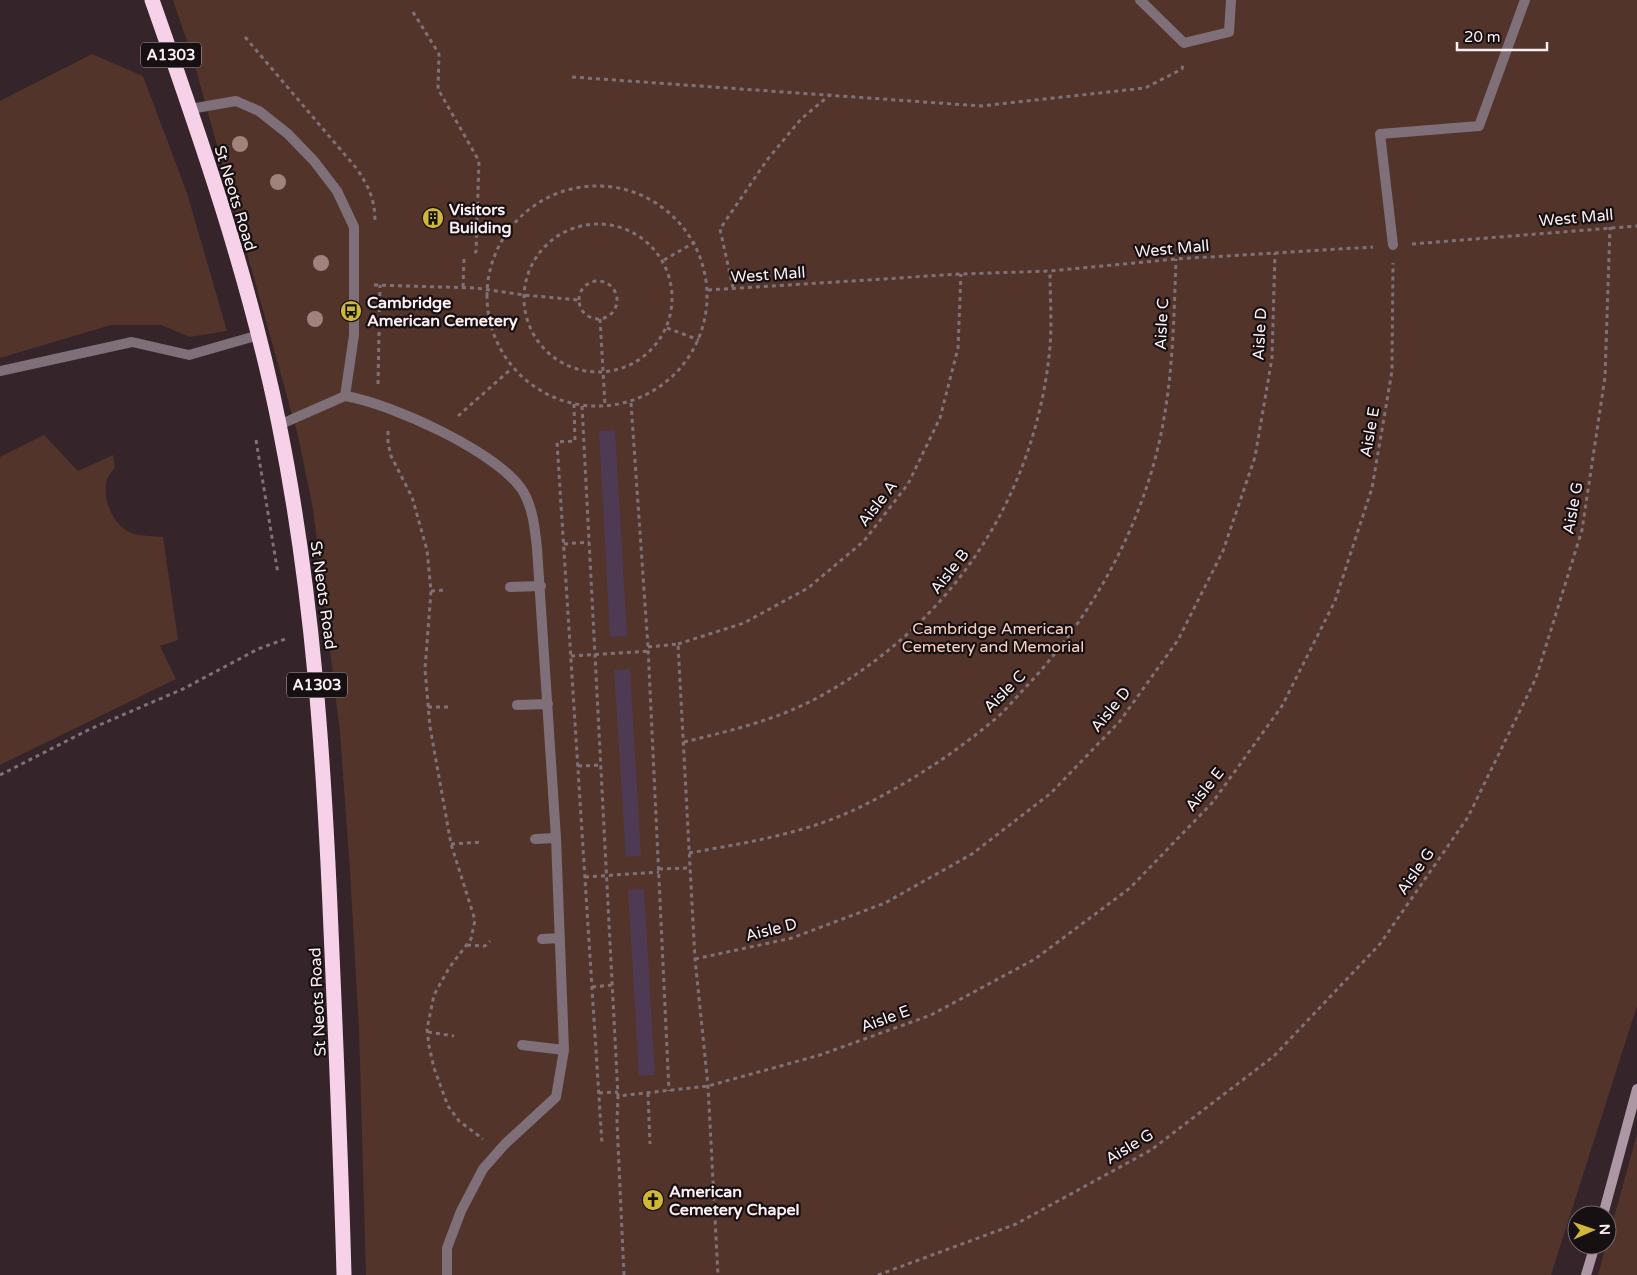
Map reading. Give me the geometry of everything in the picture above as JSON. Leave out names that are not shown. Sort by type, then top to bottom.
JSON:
[{"type":"highway","name":"St Neots Road","points":[[152,0],[190,109],[259,335],[279,425],[314,644],[324,774],[344,1275]]},
{"type":"street","points":[[1606,1205],[1637,1089]]},
{"type":"street","points":[[1586,1275],[1591,1255]]},
{"type":"lane","points":[[1140,0],[1184,43],[1229,32],[1231,0]]},
{"type":"lane","points":[[1393,245],[1380,134],[1479,126],[1525,0]]},
{"type":"lane","points":[[190,109],[236,101],[259,111],[288,134],[314,161],[337,192],[354,227],[354,335],[345,396]]},
{"type":"lane","points":[[0,371],[132,342],[189,355],[259,335]]},
{"type":"lane","points":[[279,425],[345,396],[365,399],[441,432],[476,450],[506,472],[524,493],[533,518],[541,586],[556,838],[564,1050],[556,1097],[504,1144],[483,1169],[461,1211],[447,1248],[447,1275]]},
{"type":"lane","points":[[510,587],[541,586]]},
{"type":"lane","points":[[518,705],[548,704]]},
{"type":"lane","points":[[535,839],[556,838]]},
{"type":"lane","points":[[542,939],[560,938]]},
{"type":"lane","points":[[522,1045],[564,1050]]},
{"type":"path","points":[[413,12],[439,54],[438,89],[479,161],[476,252],[472,252]]},
{"type":"path","points":[[572,77],[981,106],[1144,88],[1182,69],[1184,43]]},
{"type":"path","points":[[733,288],[720,228],[766,160],[801,119],[831,94]]},
{"type":"path","points":[[581,187],[620,188],[650,198],[676,217],[695,242],[708,290],[707,311],[699,340],[684,366],[661,387],[631,404],[582,406],[550,397],[511,369],[496,346],[490,322],[487,289],[494,258],[508,230],[531,208],[558,192],[581,187]]},
{"type":"path","points":[[582,224],[615,224],[644,239],[664,260],[673,299],[667,328],[654,347],[638,362],[602,374],[561,364],[532,335],[524,296],[531,264],[552,238],[582,224]]},
{"type":"path","name":"West Mall","points":[[708,290],[960,274],[1050,271],[1176,259],[1393,245],[1637,226]]},
{"type":"path","name":"Aisle G","points":[[878,1275],[1016,1224],[1151,1150],[1274,1056],[1386,936],[1468,817],[1536,678],[1582,530],[1605,378],[1610,227]]},
{"type":"path","points":[[664,260],[695,242]]},
{"type":"path","name":"Aisle E","points":[[598,1093],[648,1093],[708,1086],[820,1055],[932,1015],[1035,959],[1130,888],[1212,803],[1282,706],[1335,600],[1372,488],[1392,371],[1393,245]]},
{"type":"path","name":"Aisle D","points":[[695,959],[792,938],[885,903],[972,854],[1051,793],[1120,721],[1178,640],[1223,551],[1255,457],[1272,358],[1275,253]]},
{"type":"path","points":[[462,287],[464,258]]},
{"type":"path","name":"Aisle C","points":[[689,853],[773,838],[853,810],[878,797],[928,770],[995,719],[1054,658],[1102,588],[1138,512],[1162,430],[1173,346],[1176,259]]},
{"type":"path","name":"Aisle B","points":[[684,742],[750,725],[818,697],[880,658],[934,610],[980,552],[1015,488],[1039,418],[1050,346],[1050,271]]},
{"type":"path","name":"Aisle A","points":[[571,656],[649,649],[678,644],[744,623],[808,588],[864,541],[908,484],[940,418],[958,348],[960,274]]},
{"type":"path","points":[[595,280],[607,282],[616,291],[617,303],[612,314],[600,319],[589,317],[581,309],[578,300],[584,286],[595,280]]},
{"type":"path","points":[[354,284],[462,287],[487,289],[524,296],[578,300]]},
{"type":"path","points":[[380,285],[378,384],[386,388]]},
{"type":"path","points":[[600,319],[605,405]]},
{"type":"path","points":[[667,328],[699,340]]},
{"type":"path","points":[[441,432],[511,369]]},
{"type":"path","points":[[574,404],[575,441],[557,442],[602,1144]]},
{"type":"path","points":[[631,404],[649,649],[669,1091]]},
{"type":"path","points":[[582,406],[618,1094],[617,1129],[624,1275]]},
{"type":"path","points":[[393,411],[388,443],[391,456],[412,497],[427,550],[431,591],[426,670],[428,707],[440,790],[451,844],[467,900],[473,911],[474,932],[467,945],[449,968],[434,995],[429,1012],[428,1032],[434,1068],[448,1106],[459,1121],[472,1132],[485,1140],[504,1144]]},
{"type":"path","points":[[255,434],[279,579]]},
{"type":"path","points":[[564,544],[589,542]]},
{"type":"path","points":[[431,591],[444,590]]},
{"type":"path","points":[[287,628],[289,647]]},
{"type":"path","points":[[0,775],[90,729],[183,689],[258,649],[275,643]]},
{"type":"path","points":[[678,644],[695,959],[708,1086],[718,1275]]},
{"type":"path","points":[[428,707],[452,707]]},
{"type":"path","points":[[578,766],[601,765]]},
{"type":"path","points":[[451,844],[482,842]]},
{"type":"path","points":[[585,877],[690,868]]},
{"type":"path","points":[[467,945],[484,946],[490,942]]},
{"type":"path","points":[[592,987],[612,985]]},
{"type":"path","points":[[428,1032],[454,1036]]},
{"type":"path","points":[[648,1093],[650,1144]]},
{"type":"green space","name":"Cambridge American Cemetery and Memorial","points":[[173,0],[1637,0],[1637,1006],[1573,1205],[1567,1205],[1567,1225],[1551,1275],[366,1275],[359,1030],[350,871],[340,733],[313,509],[298,436],[193,59]]},
{"type":"green space","points":[[92,54],[143,76],[187,193],[227,331],[190,337],[161,325],[111,325],[0,358],[0,101]]},
{"type":"green space","points":[[44,435],[78,471],[113,455],[115,467],[108,478],[106,488],[106,496],[111,513],[121,527],[128,531],[145,536],[163,537],[178,640],[160,646],[176,679],[0,765],[0,457]]},
{"type":"green space","points":[[1637,1134],[1637,1275],[1598,1275],[1604,1255],[1617,1255],[1617,1206]]},
{"type":"shaded area","points":[[615,430],[627,636],[610,637],[599,431]]},
{"type":"shaded area","points":[[630,669],[641,856],[626,857],[614,670]]},
{"type":"shaded area","points":[[644,889],[655,1075],[639,1076],[628,890]]},
{"type":"place","name":"Visitors Building","points":[[433,218]]},
{"type":"place","name":"Cambridge American Cemetery","points":[[351,311]]},
{"type":"place","name":"American Cemetery Chapel","points":[[653,1200]]}]
